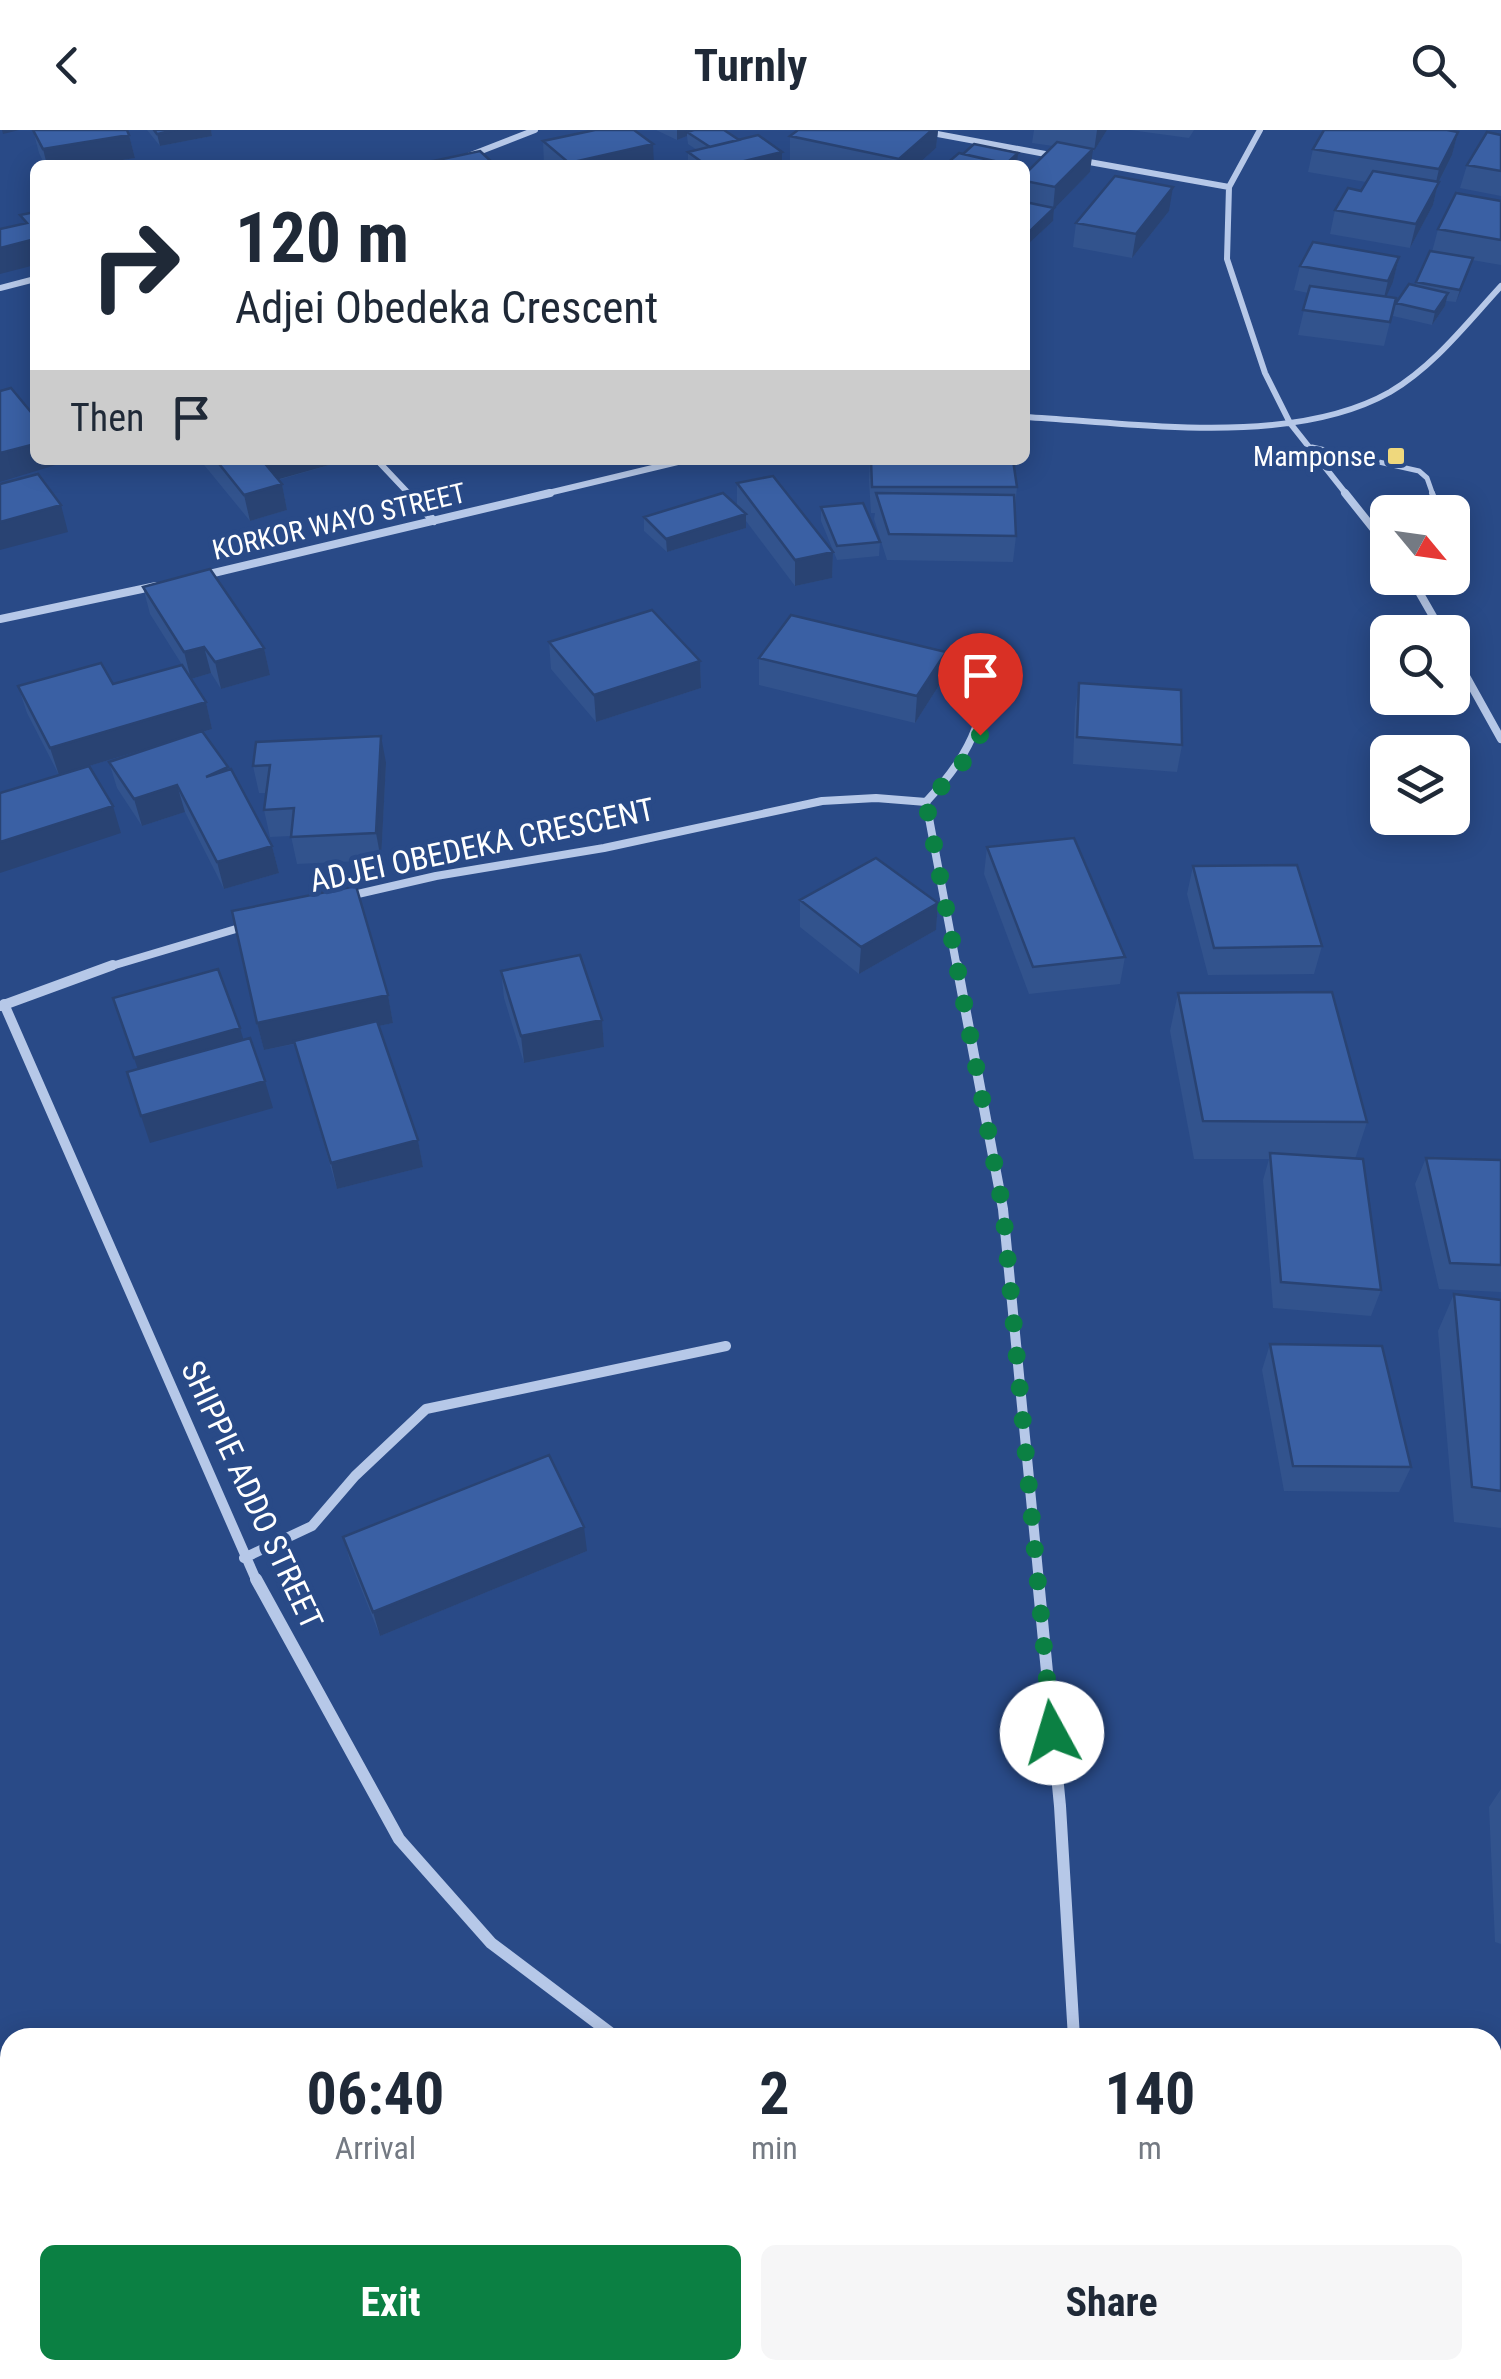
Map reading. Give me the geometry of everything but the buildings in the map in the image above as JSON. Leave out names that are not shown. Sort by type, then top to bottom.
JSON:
[{"type":"street","points":[[458,160],[535,130]]},
{"type":"street","points":[[916,130],[1229,187]]},
{"type":"street","points":[[1260,130],[1229,187],[1228,259],[1265,373],[1290,423],[1370,523]]},
{"type":"street","points":[[0,288],[30,280]]},
{"type":"street","points":[[1030,417],[1260,426],[1342,411],[1386,392],[1426,367],[1501,286]]},
{"type":"street","points":[[382,465],[434,521]]},
{"type":"street","name":"KORKOR WAYO STREET","points":[[198,577],[665,465]]},
{"type":"street","points":[[0,619],[161,585]]},
{"type":"street","points":[[992,642],[980,735],[958,770],[926,802],[1003,1209],[1060,1806],[1073,2028]]},
{"type":"street","points":[[1470,684],[1501,740]]},
{"type":"street","name":"ADJEI OBEDEKA CRESCENT","points":[[341,898],[822,801],[876,798],[926,802]]},
{"type":"street","points":[[2,1005],[104,968],[250,925]]},
{"type":"street","name":"SHIPPIE ADDO STREET","points":[[2,1005],[244,1558],[399,1839],[491,1943],[604,2028]]},
{"type":"street","points":[[244,1558],[312,1526],[377,1453],[426,1409],[726,1346]]},
{"type":"lane","points":[[1312,447],[1419,471],[1427,478],[1433,495]]},
{"type":"place","name":"Mamponse","points":[[1396,456]]},
{"type":"route","points":[[980,735],[958,770],[926,802],[1003,1209],[1052,1733]]}]
